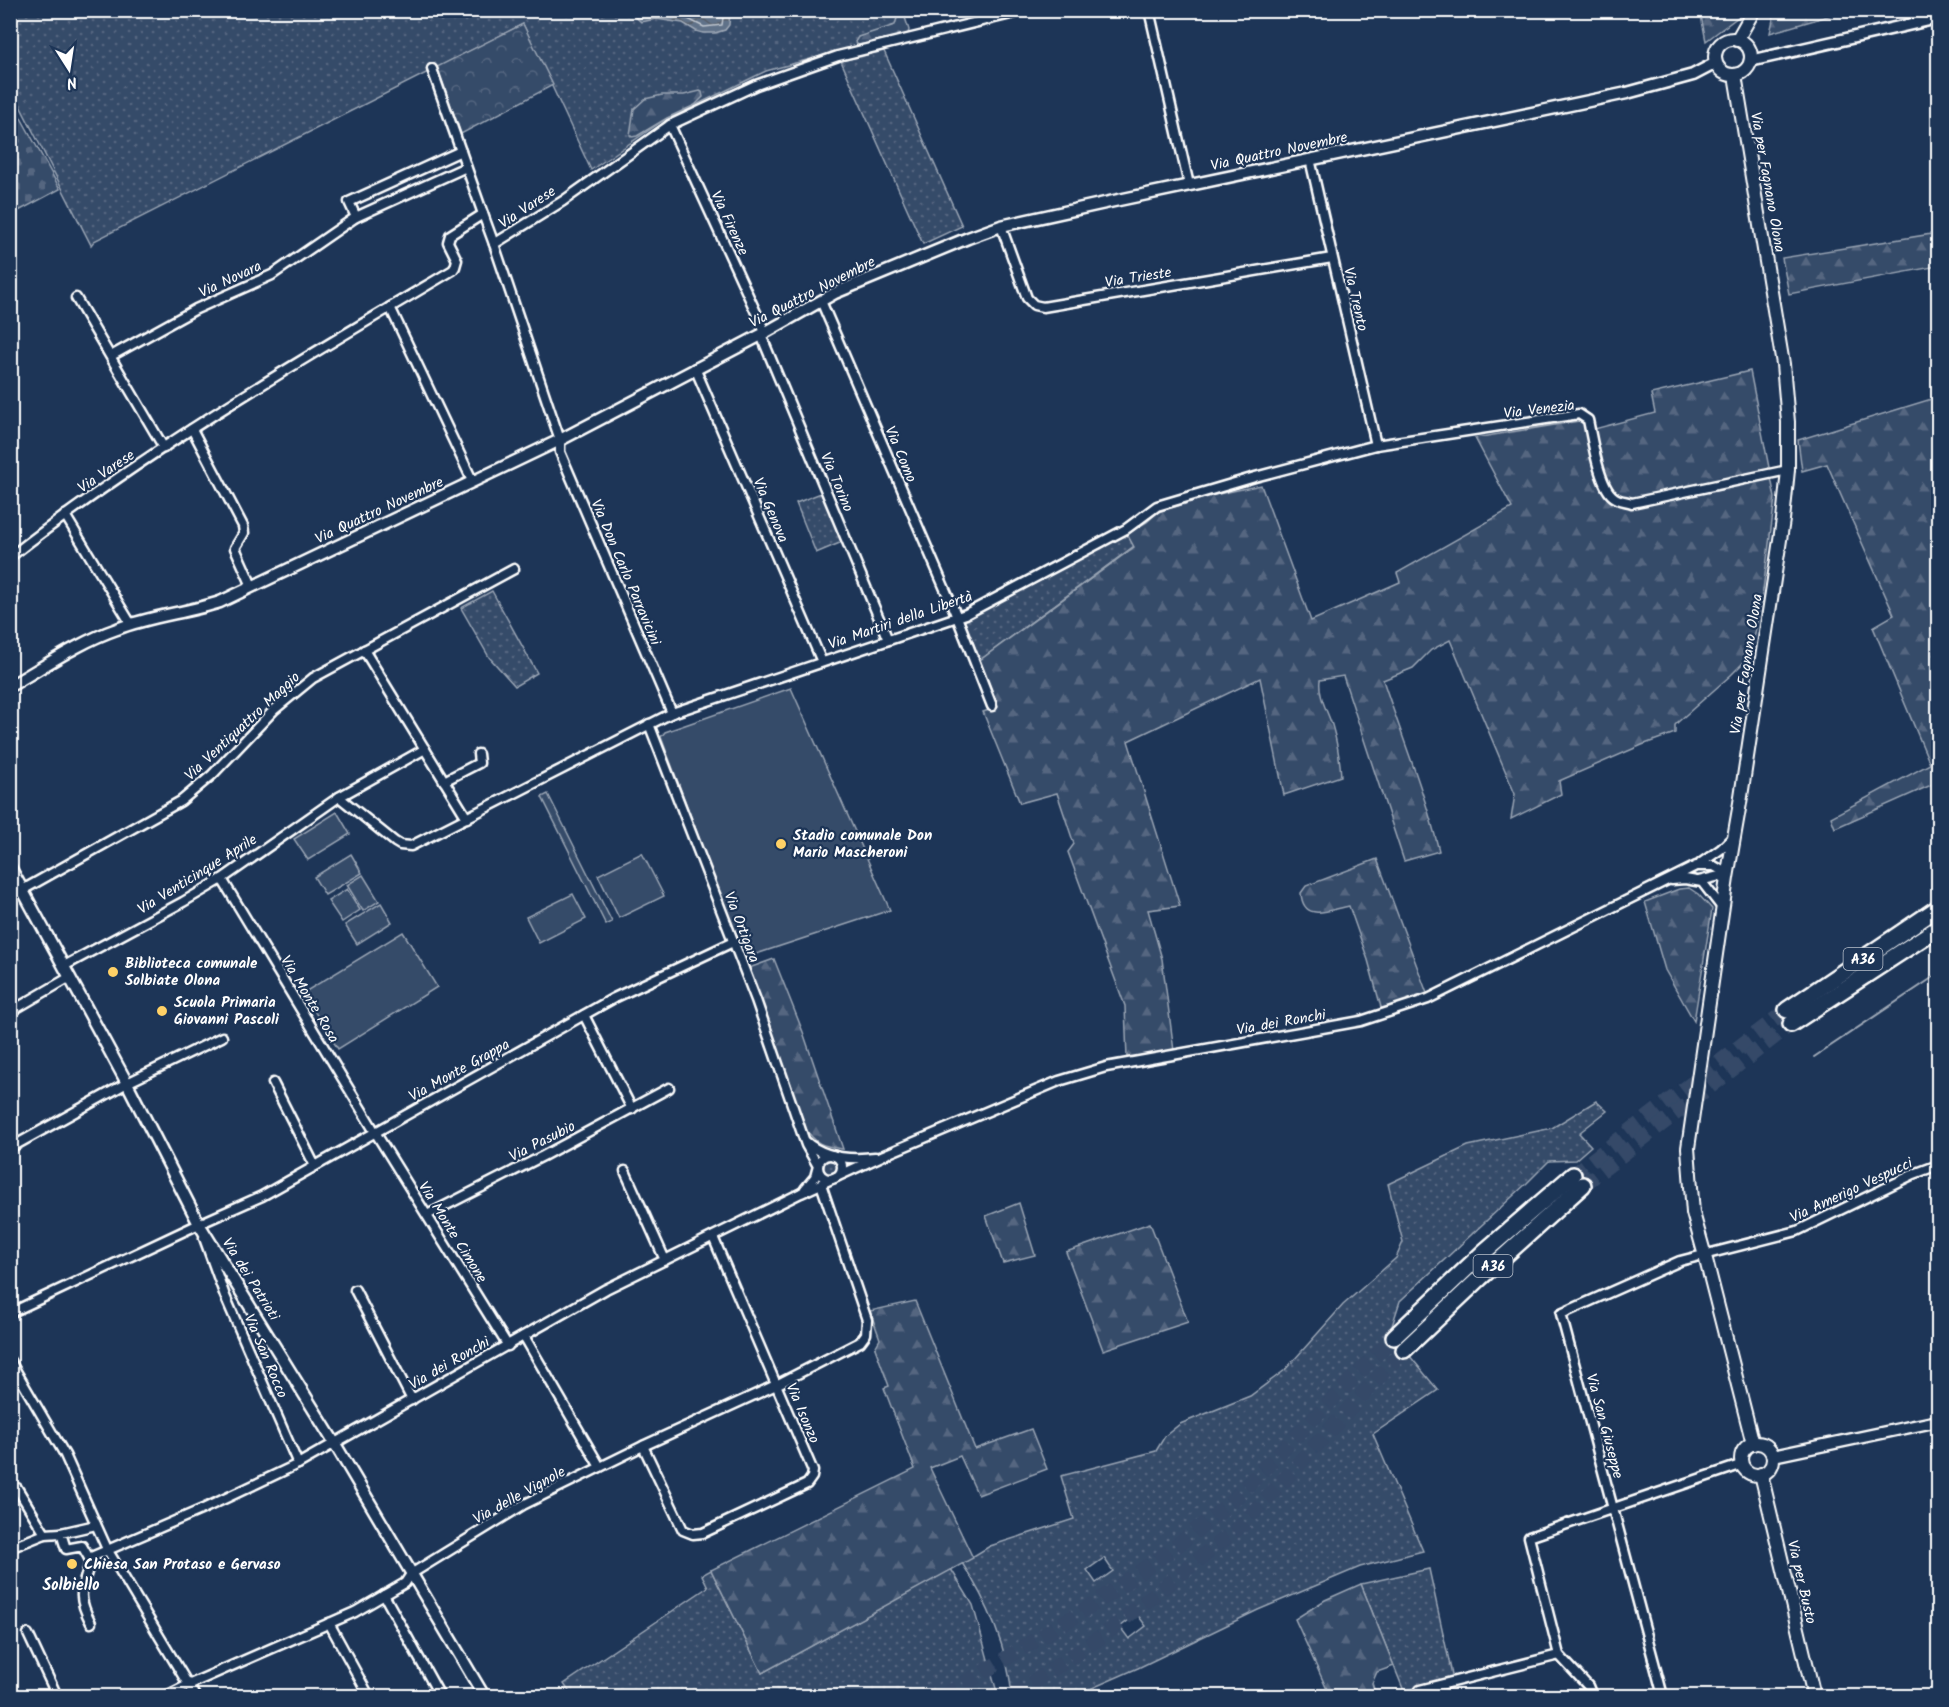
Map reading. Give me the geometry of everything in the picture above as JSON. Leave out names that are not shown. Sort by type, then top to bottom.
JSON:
[{"type":"highway","name":"A36","points":[[1938,908],[1789,1017],[1938,928]]},
{"type":"highway","name":"A36","points":[[1394,1337],[1484,1252],[1578,1180],[1404,1350]]},
{"type":"main road","points":[[1737,40],[1754,10]]},
{"type":"main road","points":[[1737,40],[1746,46],[1751,56],[1750,62],[1745,71],[1735,75],[1723,73],[1715,58],[1718,48],[1726,41],[1737,40]]},
{"type":"main road","name":"Via per Fagnano Olona","points":[[1705,1256],[1693,1213],[1688,1148],[1783,520],[1788,470],[1788,422],[1783,363],[1735,75]]},
{"type":"main road","points":[[1705,1256],[1753,1444]]},
{"type":"main road","points":[[1758,1443],[1768,1447],[1773,1456],[1772,1465],[1761,1474],[1748,1471],[1742,1459],[1744,1450],[1758,1443]]},
{"type":"main road","name":"Via per Busto","points":[[1761,1474],[1814,1696]]},
{"type":"street","name":"Via Varese","points":[[10,557],[65,515],[192,429],[455,267],[457,260],[448,242],[450,235],[483,214],[494,244],[563,201],[670,125],[756,85],[838,56],[1028,10]]},
{"type":"street","points":[[1149,10],[1189,184]]},
{"type":"street","points":[[1750,62],[1938,18]]},
{"type":"street","name":"Via Quattro Novembre","points":[[10,686],[93,638],[131,624],[206,606],[252,586],[560,440],[821,301],[887,270],[1001,226],[1189,184],[1627,93],[1693,75],[1716,63]]},
{"type":"street","points":[[432,69],[483,214]]},
{"type":"street","name":"Via Firenze","points":[[670,125],[763,333]]},
{"type":"street","points":[[356,217],[349,202],[461,151]]},
{"type":"street","name":"Via Trento","points":[[1310,159],[1376,445]]},
{"type":"street","name":"Via Novara","points":[[111,356],[196,309],[272,275],[356,217],[466,167]]},
{"type":"street","name":"Via Trieste","points":[[1001,226],[1027,298],[1034,305],[1043,307],[1332,258]]},
{"type":"street","name":"Via Don Carlo Parravicini","points":[[494,244],[560,440],[560,452],[672,713]]},
{"type":"street","points":[[76,298],[164,448]]},
{"type":"street","name":"Via Como","points":[[821,301],[957,617],[992,706]]},
{"type":"street","points":[[390,307],[473,482]]},
{"type":"street","name":"Via Torino","points":[[763,333],[888,640]]},
{"type":"street","name":"Via Genova","points":[[695,368],[822,662]]},
{"type":"street","name":"Via Venezia","points":[[1376,445],[1579,414],[1588,420],[1603,481],[1608,492],[1616,499],[1632,503],[1788,470]]},
{"type":"street","points":[[192,429],[243,526],[244,533],[235,548],[252,586]]},
{"type":"street","name":"Via Martiri della Libertà","points":[[467,818],[672,713],[957,617],[1126,529],[1157,506],[1376,445]]},
{"type":"street","points":[[65,515],[131,624]]},
{"type":"street","name":"Via Ventiquattro Maggio","points":[[10,897],[181,801],[212,775],[274,710],[313,678],[514,569]]},
{"type":"street","points":[[339,797],[395,842],[406,846],[417,844],[467,818],[364,650]]},
{"type":"street","name":"Via Ortigara","points":[[649,724],[756,1000],[805,1140],[819,1166]]},
{"type":"street","name":"Via Venticinque Aprile","points":[[64,966],[222,879],[339,797],[425,749]]},
{"type":"street","points":[[444,781],[479,762],[478,754]]},
{"type":"street","name":"Via dei Ronchi","points":[[89,1558],[203,1509],[298,1464],[606,1289],[801,1193],[884,1155],[1059,1081],[1106,1067],[1361,1022],[1428,999],[1696,866],[1712,857],[1735,834]]},
{"type":"street","points":[[1696,866],[1714,866],[1728,874]]},
{"type":"street","name":"Via dei Patrioti","points":[[10,867],[127,1083],[199,1224],[335,1444],[484,1696]]},
{"type":"street","points":[[1669,880],[1699,881],[1728,874]]},
{"type":"street","name":"Via Monte Rosa","points":[[222,879],[375,1132]]},
{"type":"street","points":[[1699,881],[1707,887],[1723,909]]},
{"type":"street","name":"Via Monte Grappa","points":[[10,1313],[262,1196],[614,998],[733,942]]},
{"type":"street","points":[[10,1012],[70,977]]},
{"type":"street","points":[[584,1015],[632,1109]]},
{"type":"street","points":[[10,1148],[127,1083],[222,1036]]},
{"type":"street","points":[[273,1083],[315,1166]]},
{"type":"street","name":"Via Pasubio","points":[[427,1215],[669,1088]]},
{"type":"street","name":"Via Monte Cimone","points":[[375,1132],[508,1346]]},
{"type":"street","points":[[805,1140],[818,1150],[841,1161],[842,1167],[836,1178],[830,1179],[824,1177],[819,1166]]},
{"type":"street","name":"Via dei Ronchi","points":[[801,1193],[812,1181],[822,1158],[828,1155],[859,1158],[884,1155]]},
{"type":"street","name":"Via Amerigo Vespucci","points":[[1705,1256],[1797,1232],[1914,1174],[1938,1165]]},
{"type":"street","points":[[625,1171],[665,1260]]},
{"type":"street","name":"Via delle Vignole","points":[[165,1696],[355,1612],[405,1582],[411,1574],[523,1505],[856,1345],[866,1334],[867,1320],[821,1184]]},
{"type":"street","name":"Via San Rocco","points":[[199,1224],[225,1296],[298,1464]]},
{"type":"street","name":"Via Isonzo","points":[[643,1446],[683,1530],[693,1534],[703,1533],[807,1484],[813,1477],[813,1472],[713,1237]]},
{"type":"street","name":"Via San Giuseppe","points":[[1663,1696],[1561,1314],[1680,1261],[1705,1256]]},
{"type":"street","points":[[225,1296],[239,1288]]},
{"type":"street","points":[[355,1290],[412,1400]]},
{"type":"street","points":[[524,1336],[600,1467]]},
{"type":"street","points":[[10,1361],[64,1455],[107,1549],[195,1696]]},
{"type":"street","points":[[1773,1456],[1938,1421]]},
{"type":"street","points":[[1592,1696],[1588,1686],[1559,1655],[1529,1537],[1743,1464]]},
{"type":"street","points":[[17,1488],[45,1534]]},
{"type":"street","points":[[10,1548],[45,1534],[96,1525]]},
{"type":"street","points":[[61,1533],[66,1549],[82,1546],[89,1558],[90,1563],[80,1593],[83,1608],[91,1623]]},
{"type":"street","points":[[384,1595],[440,1696]]},
{"type":"street","points":[[329,1623],[369,1696]]},
{"type":"street","points":[[28,1634],[57,1696]]},
{"type":"street","points":[[1420,1690],[1559,1655]]},
{"type":"green space","points":[[899,10],[907,33],[766,71],[661,122],[591,170],[523,24],[94,241],[91,245],[11,88],[11,11]]},
{"type":"green space","points":[[1700,10],[1744,11],[1706,41]]},
{"type":"green space","points":[[1775,10],[1845,11],[1770,33]]},
{"type":"green space","points":[[894,11],[903,11],[909,30],[908,34],[858,45],[855,42],[858,37],[895,25],[897,18]]},
{"type":"green space","points":[[523,24],[553,85],[461,134],[437,67]]},
{"type":"green space","points":[[884,51],[962,226],[923,244],[841,61]]},
{"type":"green space","points":[[700,91],[703,97],[695,105],[637,136],[630,135],[634,109],[645,99]]},
{"type":"green space","points":[[15,107],[60,189],[11,215],[10,109]]},
{"type":"green space","points":[[1938,233],[1938,266],[1789,294],[1782,258]]},
{"type":"green space","points":[[1750,371],[1775,498],[1763,590],[1753,644],[1747,659],[1675,725],[1675,733],[1559,781],[1561,794],[1511,819],[1515,794],[1450,640],[1431,650],[1413,668],[1383,680],[1420,786],[1439,851],[1404,861],[1343,676],[1320,680],[1322,697],[1335,738],[1341,776],[1284,795],[1260,678],[1128,741],[1180,906],[1148,910],[1162,959],[1174,1051],[1127,1058],[1125,1006],[1068,852],[1074,844],[1057,793],[1020,803],[983,712],[998,707],[980,660],[1134,547],[1127,534],[1158,512],[1214,495],[1261,485],[1311,621],[1400,582],[1397,573],[1512,508],[1475,438],[1585,420],[1591,430],[1655,413],[1651,394]]},
{"type":"green space","points":[[1938,397],[1938,782],[1835,828],[1831,817],[1930,764],[1873,627],[1894,615],[1827,464],[1802,471],[1798,440]]},
{"type":"green space","points":[[821,493],[842,542],[816,553],[796,503]]},
{"type":"green space","points":[[1127,534],[1134,546],[980,660],[964,620]]},
{"type":"green space","points":[[492,591],[537,673],[515,686],[489,657],[461,608]]},
{"type":"green space","name":"Stadio comunale Don Mario Mascheroni","points":[[791,688],[890,910],[744,958],[661,737],[665,732]]},
{"type":"green space","points":[[548,794],[612,922],[606,925],[542,797]]},
{"type":"green space","points":[[337,812],[350,834],[308,860],[294,839]]},
{"type":"green space","points":[[642,853],[664,896],[619,918],[598,875]]},
{"type":"green space","points":[[351,854],[362,873],[325,895],[314,877]]},
{"type":"green space","points":[[1377,859],[1428,996],[1382,1011],[1368,960],[1349,906],[1326,912],[1312,911],[1303,902],[1301,893],[1306,886]]},
{"type":"green space","points":[[363,875],[379,901],[363,911],[347,885]]},
{"type":"green space","points":[[1689,888],[1712,909],[1694,1021],[1665,970],[1645,902],[1679,889]]},
{"type":"green space","points":[[347,889],[360,910],[342,922],[328,901]]},
{"type":"green space","points":[[573,894],[586,919],[539,943],[526,917]]},
{"type":"green space","points":[[381,903],[392,922],[357,944],[345,925]]},
{"type":"green space","points":[[403,932],[437,987],[338,1049],[303,993]]},
{"type":"green space","points":[[774,959],[803,1032],[843,1149],[820,1144],[804,1126],[749,968]]},
{"type":"green space","points":[[1596,1101],[1607,1111],[1579,1133],[1591,1146],[1575,1160],[1549,1161],[1400,1301],[1390,1332],[1438,1390],[1373,1434],[1423,1551],[1360,1567],[1258,1610],[1074,1696],[1012,1696],[1006,1661],[995,1627],[962,1563],[990,1546],[1074,1519],[1061,1476],[1156,1451],[1165,1436],[1180,1424],[1250,1396],[1285,1370],[1343,1305],[1396,1258],[1403,1242],[1388,1184],[1468,1146],[1552,1128]],"holes":[[[1104,1558],[1113,1571],[1096,1583],[1087,1570]],[[1137,1614],[1146,1626],[1129,1639],[1120,1627]]]},
{"type":"green space","points":[[818,1150],[872,1157],[805,1189],[817,1172],[810,1154]]},
{"type":"green space","points":[[1019,1203],[1035,1255],[1003,1263],[986,1216]]},
{"type":"green space","points":[[1150,1223],[1188,1322],[1103,1350],[1066,1252]]},
{"type":"green space","points":[[915,1301],[975,1449],[1031,1429],[1047,1469],[978,1495],[960,1456],[930,1468],[973,1558],[762,1673],[711,1570],[915,1469],[884,1388],[889,1386],[875,1348],[880,1339],[870,1311]]},
{"type":"green space","points":[[951,1569],[973,1605],[998,1696],[572,1696],[564,1684],[708,1587],[702,1575],[711,1570],[762,1673]]},
{"type":"green space","points":[[1429,1569],[1453,1679],[1404,1691],[1361,1584]]},
{"type":"green space","points":[[1361,1584],[1394,1666],[1377,1672],[1372,1683],[1376,1696],[1330,1696],[1295,1619],[1325,1600]]},
{"type":"water","points":[[629,11],[730,11],[729,25],[725,30],[703,33],[683,23],[656,19],[641,22]]},
{"type":"waterway","points":[[1814,1057],[1938,974]]},
{"type":"tunnel","points":[[1573,1175],[1787,1010]]},
{"type":"tunnel","points":[[1583,1185],[1791,1024]]},
{"type":"tunnel","points":[[944,1696],[1093,1605],[1171,1550],[1227,1506],[1394,1337]]},
{"type":"tunnel","points":[[1012,1696],[1105,1634],[1242,1525],[1404,1350]]},
{"type":"place","name":"Stadio comunale Don Mario Mascheroni","points":[[781,844]]},
{"type":"place","name":"Biblioteca comunale Solbiate Olona","points":[[113,972]]},
{"type":"place","name":"Scuola Primaria Giovanni Pascoli","points":[[162,1011]]},
{"type":"place","name":"Chiesa San Protaso e Gervaso","points":[[72,1564]]},
{"type":"district","name":"Solbiello","points":[[71,1584]]}]
